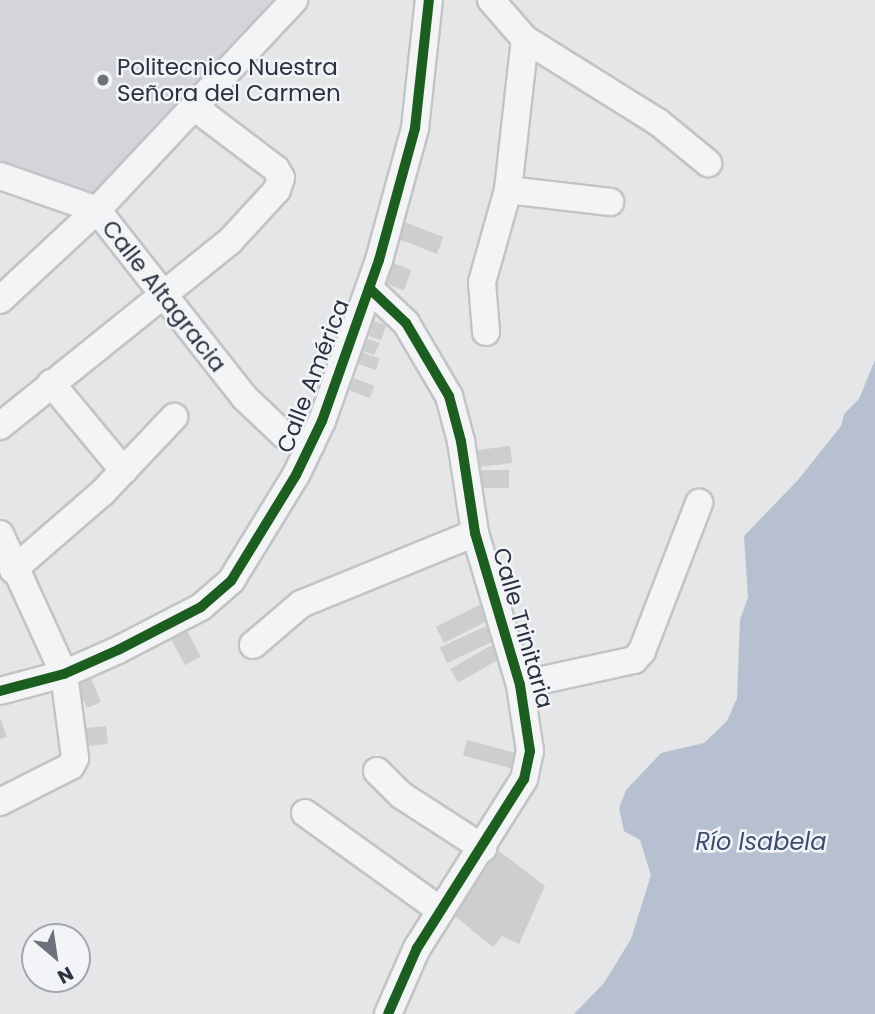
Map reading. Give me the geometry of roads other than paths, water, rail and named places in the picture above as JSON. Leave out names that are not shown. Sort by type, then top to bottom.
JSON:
[{"type":"street","points":[[0,300],[97,210],[294,0]]},
{"type":"street","name":"Calle América","points":[[0,691],[64,674],[201,607],[231,581],[311,444],[369,288],[415,128],[429,0]]},
{"type":"street","points":[[491,0],[525,39],[658,122],[708,163]]},
{"type":"street","points":[[486,332],[482,282],[508,190],[525,39]]},
{"type":"street","points":[[0,426],[160,295],[230,242],[277,190],[281,178],[276,169],[194,107]]},
{"type":"street","name":"Calle Altagracia","points":[[3,182],[97,210],[160,295],[259,412],[283,434],[311,444]]},
{"type":"street","points":[[508,190],[610,202]]},
{"type":"street","name":"Calle Trinitaria","points":[[369,288],[406,323],[449,396],[461,441],[475,533],[520,685],[530,751],[524,779],[483,848],[416,948],[388,1014]]},
{"type":"street","points":[[51,383],[124,471]]},
{"type":"street","points":[[0,802],[75,762],[64,674],[5,554],[124,471],[174,417]]},
{"type":"street","points":[[520,685],[634,660],[642,651],[699,503]]},
{"type":"street","points":[[253,645],[301,604],[475,533]]},
{"type":"street","points":[[377,771],[401,795],[483,848]]},
{"type":"street","points":[[305,813],[440,910]]},
{"type":"water","name":"Río Isabela","points":[[875,360],[875,1014],[574,1014],[604,983],[631,939],[651,875],[640,840],[624,831],[619,808],[626,790],[661,753],[704,743],[727,721],[737,698],[740,620],[748,597],[744,536],[798,480],[841,426],[844,414],[859,399]]},
{"type":"place","name":"Politecnico Nuestra Señora del Carmen","points":[[103,80]]}]
